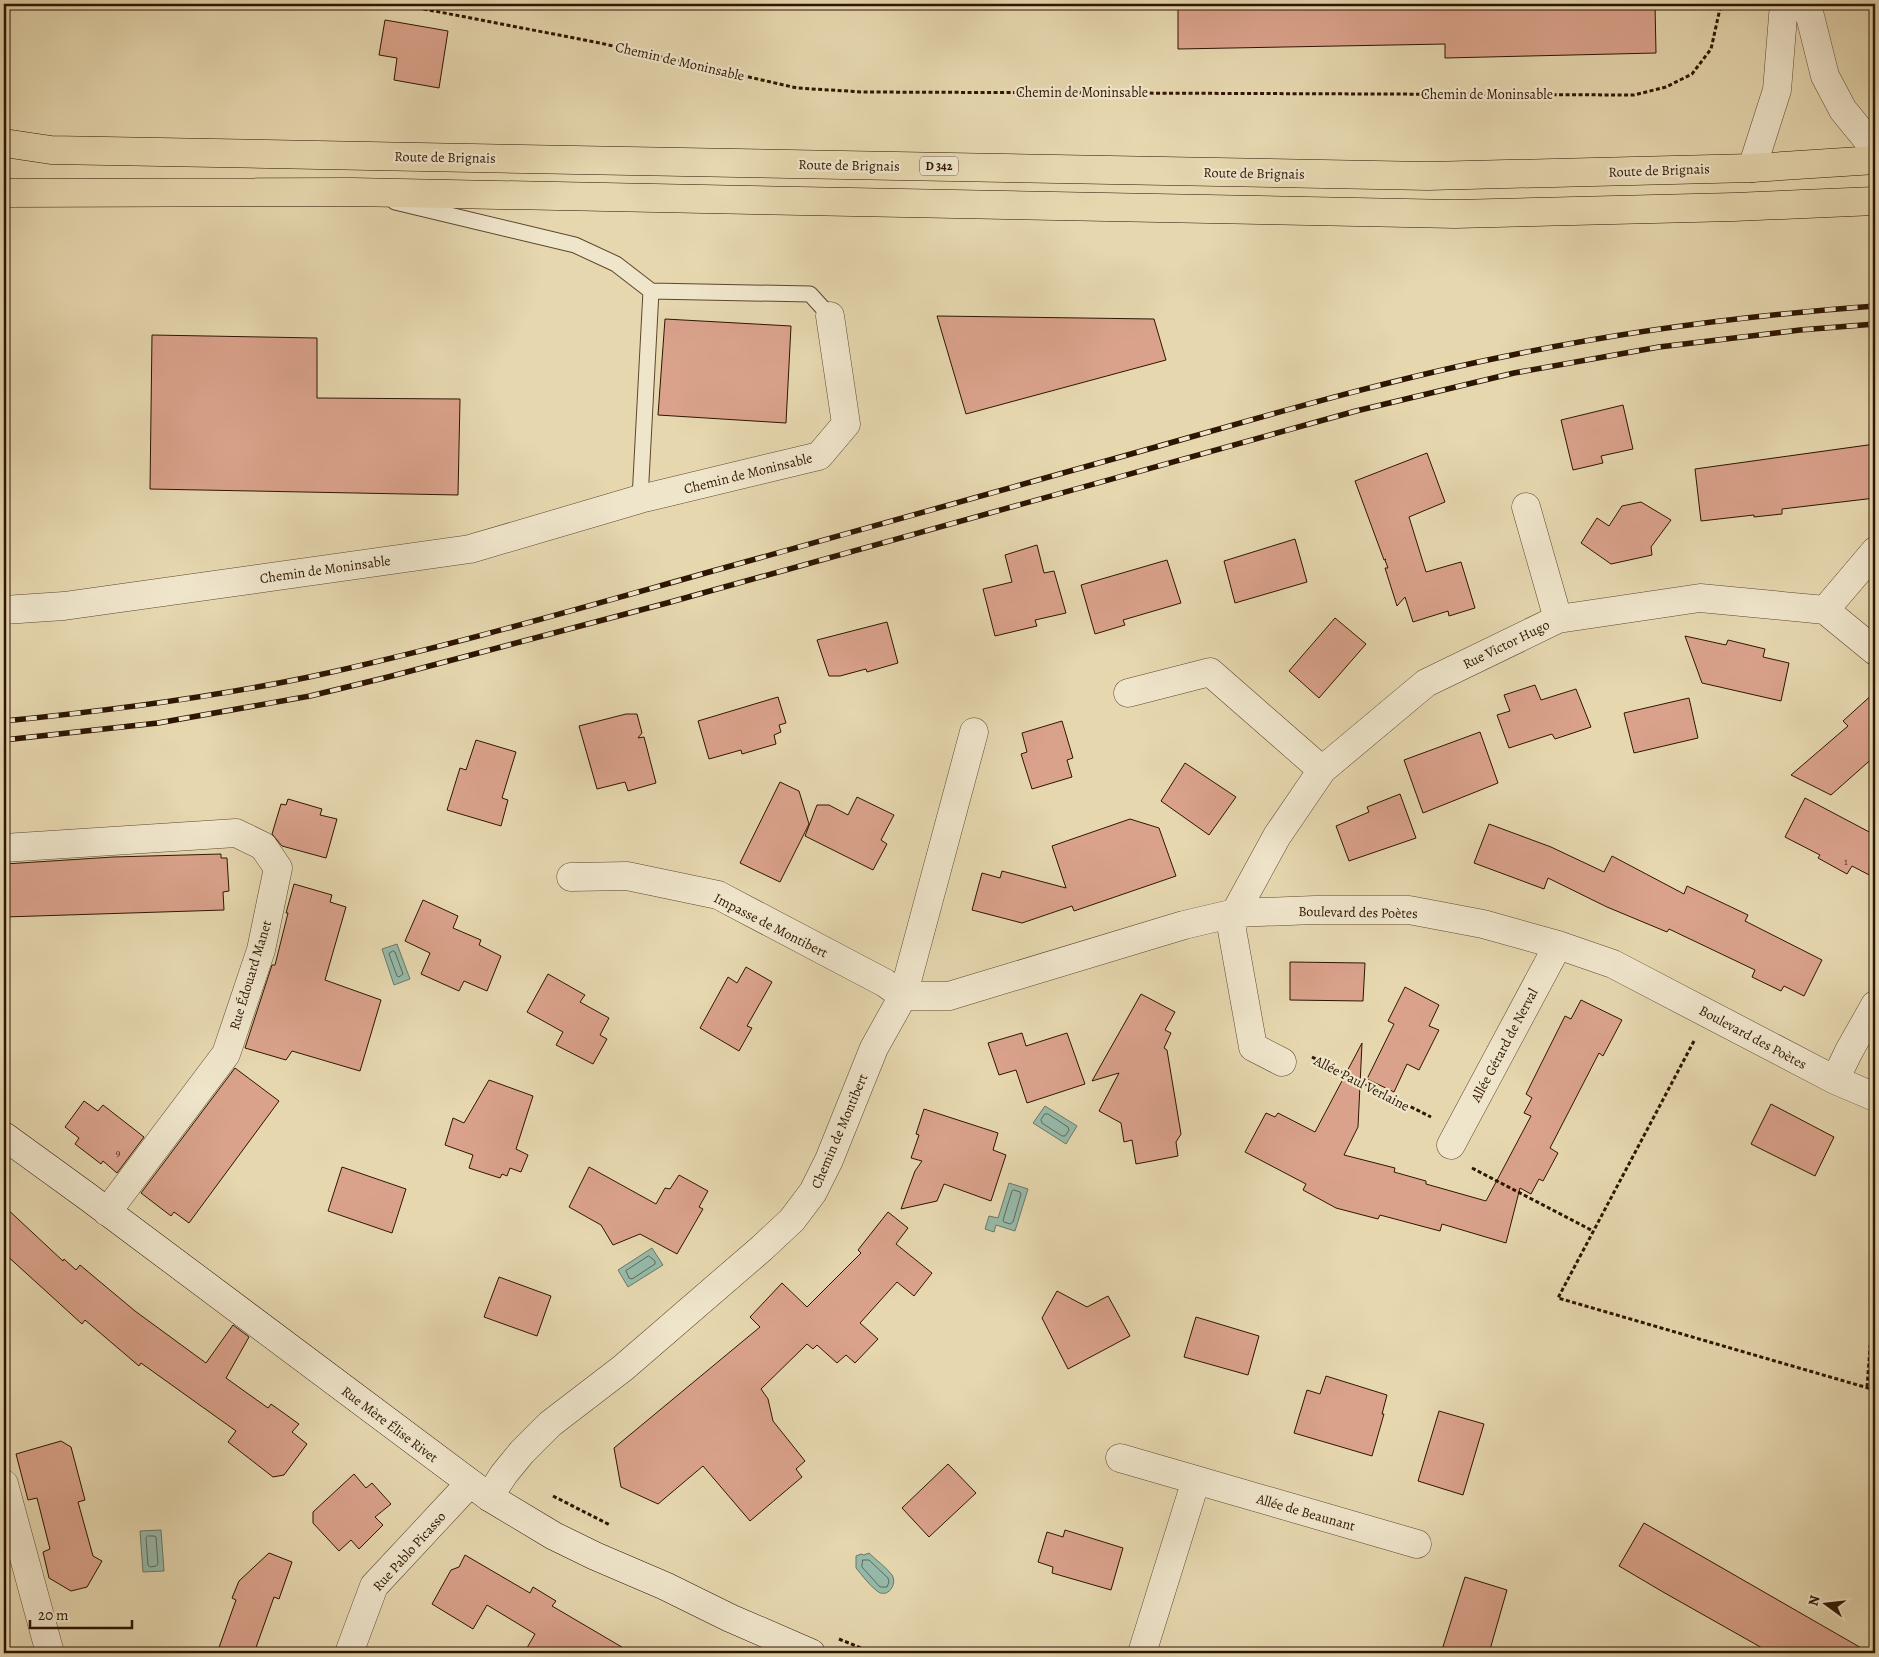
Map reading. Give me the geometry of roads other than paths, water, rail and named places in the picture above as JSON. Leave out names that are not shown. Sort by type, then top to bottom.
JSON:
[{"type":"main road","name":"Route de Brignais","points":[[4,143],[51,150],[1428,176],[1752,168],[1875,160]]},
{"type":"main road","points":[[4,193],[352,192],[1455,214],[1734,207],[1875,201]]},
{"type":"street","points":[[1752,168],[1778,90],[1784,4]]},
{"type":"street","points":[[1807,4],[1825,76],[1843,110],[1875,149]]},
{"type":"street","name":"Chemin de Moninsable","points":[[4,610],[64,606],[470,549],[640,499],[819,456],[846,424],[830,316]]},
{"type":"street","points":[[1526,506],[1558,619]]},
{"type":"street","points":[[1875,551],[1825,610],[1875,651]]},
{"type":"street","name":"Rue Victor Hugo","points":[[1235,913],[1277,836],[1322,770],[1426,683],[1558,619],[1700,598],[1825,610]]},
{"type":"street","points":[[1128,693],[1210,672],[1322,770]]},
{"type":"street","name":"Chemin de Montibert","points":[[479,1490],[504,1474],[522,1452],[550,1424],[623,1368],[762,1248],[792,1220],[813,1192],[829,1160],[874,1048],[903,996],[974,732]]},
{"type":"street","name":"Rue Édouard Manet","points":[[4,848],[236,833],[264,846],[278,868],[261,950],[226,1054],[107,1212]]},
{"type":"street","name":"Impasse de Montibert","points":[[570,877],[627,876],[718,895],[884,983],[903,996]]},
{"type":"street","name":"Boulevard des Poètes","points":[[903,996],[949,996],[1184,925],[1235,913],[1315,910],[1409,910],[1483,924],[1558,945],[1613,964],[1835,1080],[1875,1097]]},
{"type":"street","points":[[1235,913],[1232,930],[1253,1047],[1282,1062]]},
{"type":"street","name":"Allée Gérard de Nerval","points":[[1455,1138],[1558,945]]},
{"type":"street","points":[[1835,1080],[1875,1005]]},
{"type":"street","name":"Rue Mère Élise Rivet","points":[[4,1136],[479,1490],[554,1536],[665,1586],[730,1618],[811,1653]]},
{"type":"street","name":"Allée de Beaunant","points":[[1120,1458],[1417,1544]]},
{"type":"street","points":[[1142,1653],[1196,1480]]},
{"type":"street","points":[[4,1484],[50,1653]]},
{"type":"street","name":"Rue Pablo Picasso","points":[[349,1653],[374,1586],[479,1490]]},
{"type":"lane","points":[[352,192],[575,244],[616,264],[651,291],[640,499]]},
{"type":"lane","name":"Chemin de Moninsable","points":[[651,291],[810,294],[830,316]]},
{"type":"water","points":[[397,944],[410,979],[394,985],[382,949]]},
{"type":"water","points":[[1045,1106],[1077,1126],[1066,1144],[1033,1123]]},
{"type":"water","points":[[1009,1183],[1028,1189],[1015,1231],[996,1225],[994,1232],[985,1229],[989,1216],[998,1218]]},
{"type":"water","points":[[652,1248],[663,1265],[628,1287],[618,1270]]},
{"type":"water","points":[[161,1530],[164,1571],[143,1572],[140,1531]]},
{"type":"water","points":[[869,1553],[892,1575],[894,1583],[888,1592],[881,1593],[877,1591],[856,1568],[856,1556]]},
{"type":"railway","points":[[4,721],[195,698],[309,677],[413,653],[567,612],[1324,400],[1465,365],[1557,346],[1693,324],[1875,306]]},
{"type":"railway","points":[[4,740],[158,723],[310,696],[667,603],[1356,411],[1514,373],[1659,347],[1800,330],[1875,324]]}]
